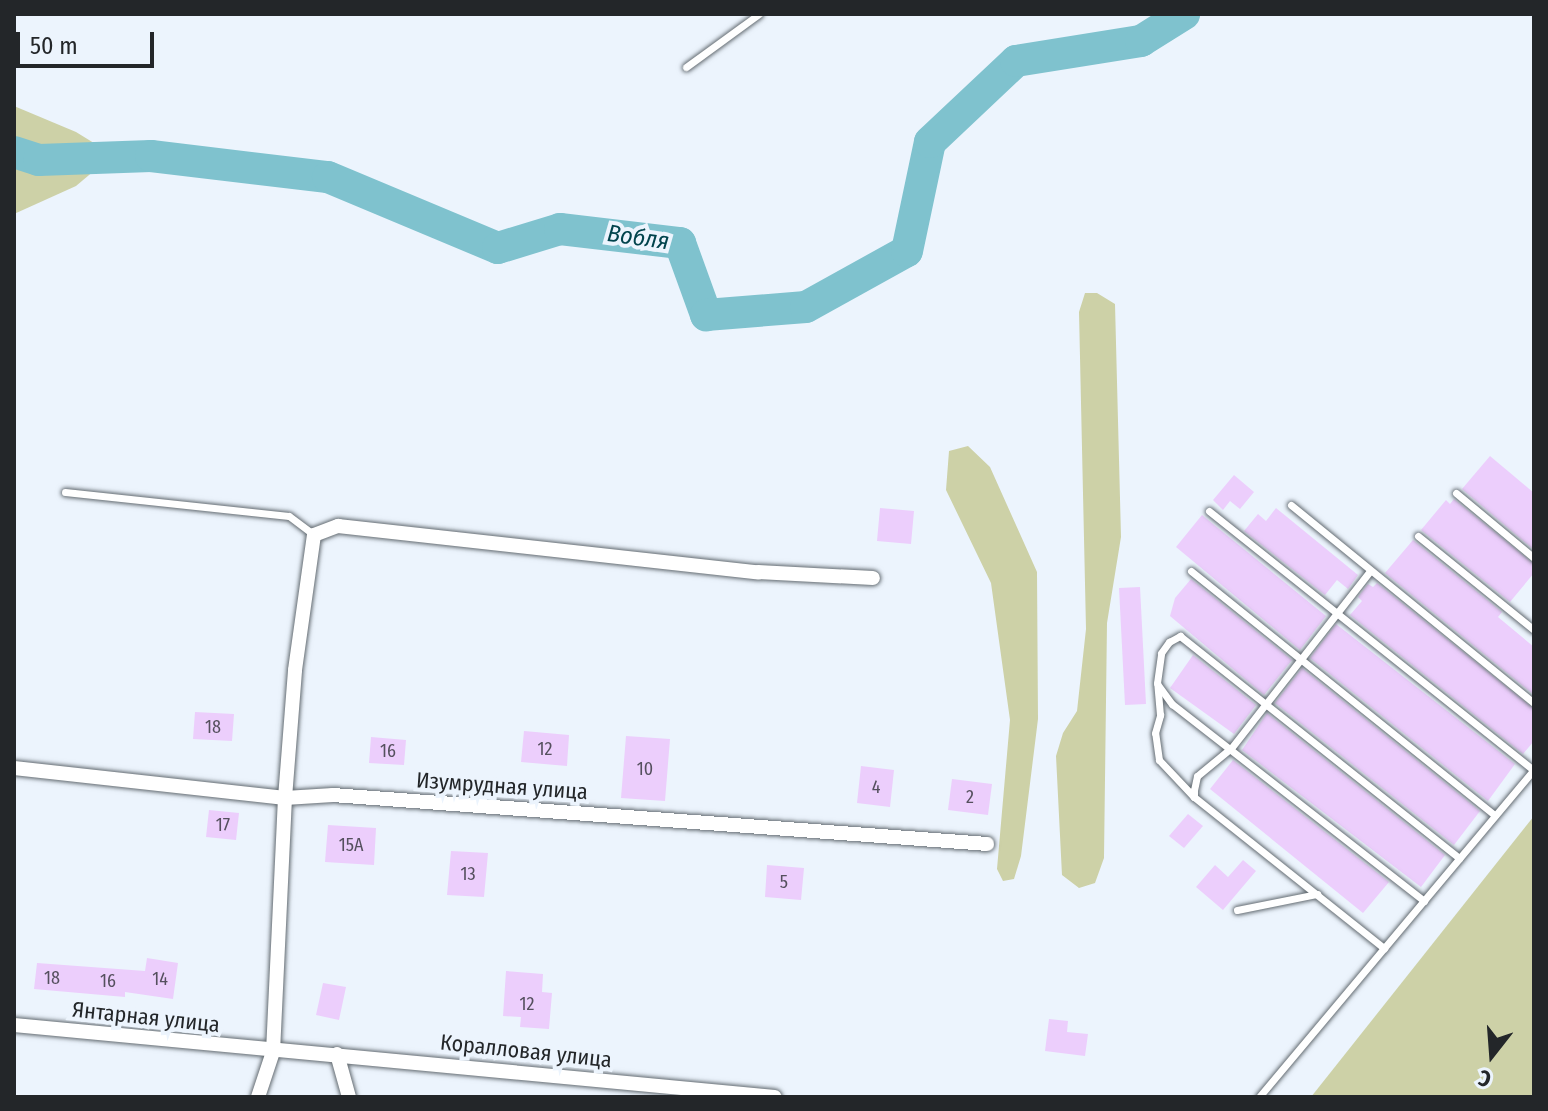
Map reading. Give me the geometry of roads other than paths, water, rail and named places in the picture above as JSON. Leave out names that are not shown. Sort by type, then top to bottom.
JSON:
[{"type":"street","points":[[258,1097],[273,1052],[285,798],[295,670],[314,535],[338,526],[758,572],[873,578]]},
{"type":"street","name":"Изумрудная улица","points":[[14,768],[285,798],[333,795],[987,844]]},
{"type":"street","name":"Янтарная улица","points":[[14,1025],[273,1052]]},
{"type":"street","name":"Коралловая улица","points":[[273,1052],[337,1054],[775,1097]]},
{"type":"street","points":[[337,1054],[349,1097]]},
{"type":"lane","points":[[686,67],[759,14]]},
{"type":"lane","points":[[65,492],[289,516],[314,535]]},
{"type":"lane","points":[[1456,493],[1534,558]]},
{"type":"lane","points":[[1291,505],[1534,703]]},
{"type":"lane","points":[[1209,511],[1533,769],[1259,1097]]},
{"type":"lane","points":[[1418,536],[1534,630]]},
{"type":"lane","points":[[1191,571],[1495,815]]},
{"type":"lane","points":[[1194,797],[1197,776],[1231,748],[1370,571]]},
{"type":"lane","points":[[1384,948],[1194,797],[1159,760],[1157,683],[1161,653],[1169,642],[1180,636],[1459,858]]},
{"type":"lane","points":[[1157,683],[1172,704],[1424,901]]},
{"type":"lane","points":[[1237,910],[1317,894]]},
{"type":"waterway","name":"Вобля","points":[[14,152],[39,160],[151,156],[328,177],[498,248],[560,229],[680,243],[706,315],[806,307],[907,251],[930,142],[1016,61],[1141,41],[1184,14]]}]
